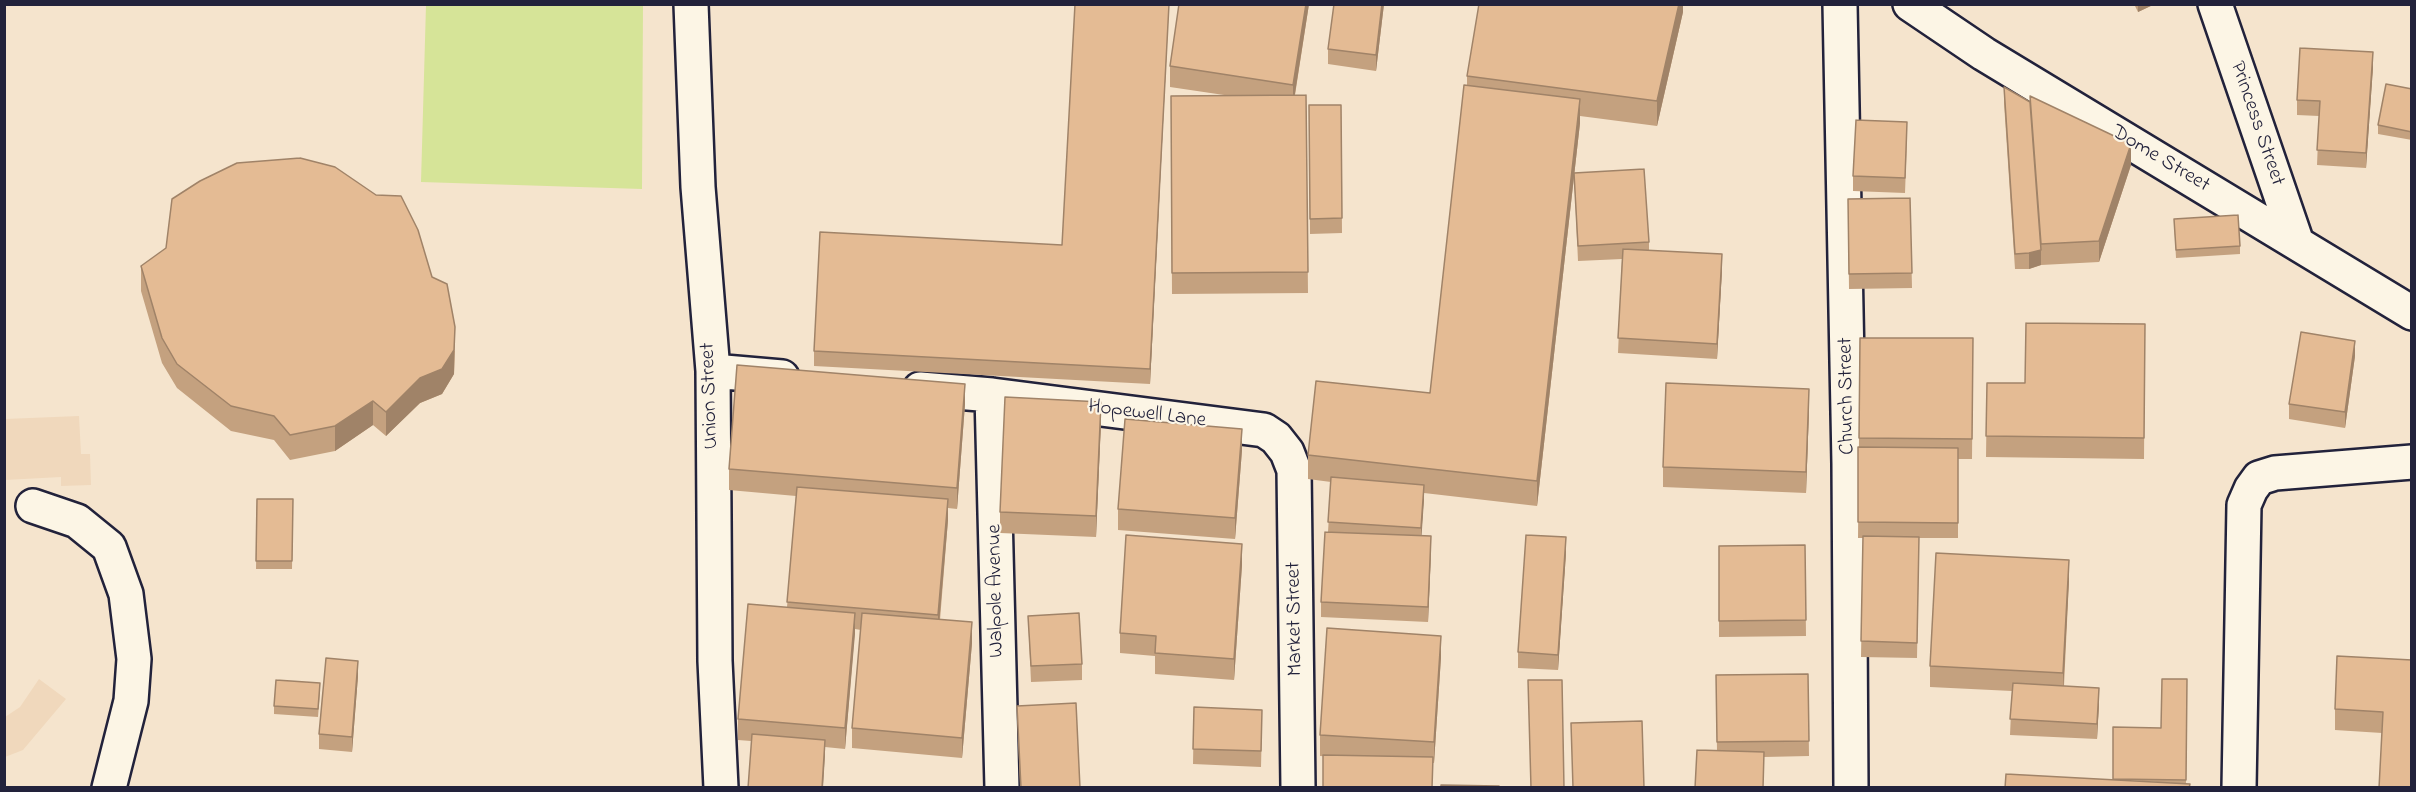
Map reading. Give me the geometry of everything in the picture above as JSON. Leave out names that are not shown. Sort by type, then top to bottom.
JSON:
[{"type":"street","name":"Union Street","points":[[691,4],[698,187],[712,371],[715,661],[721,788]]},
{"type":"street","name":"Church Street","points":[[1840,4],[1848,442],[1851,788]]},
{"type":"street","name":"Dome Street","points":[[1910,4],[1984,54],[2412,313]]},
{"type":"street","name":"Princess Street","points":[[2215,4],[2297,243]]},
{"type":"street","points":[[712,371],[806,379]]},
{"type":"street","name":"Hopewell Lane","points":[[887,386],[992,395],[1264,430],[1276,438],[1287,452]]},
{"type":"street","name":"Walpole Avenue","points":[[992,395],[1002,788]]},
{"type":"street","name":"Market Street","points":[[1287,452],[1294,470],[1298,788]]},
{"type":"street","points":[[2239,788],[2244,506],[2251,489],[2259,478],[2275,473],[2412,462]]},
{"type":"street","points":[[33,506],[77,521],[109,547],[126,594],[134,659],[131,701],[109,788]]},
{"type":"shaded area","points":[[79,416],[81,454],[90,454],[91,485],[61,486],[61,477],[5,480],[5,419]]},
{"type":"shaded area","points":[[39,679],[66,699],[23,750],[5,757],[5,717],[20,707]]},
{"type":"green space","points":[[426,5],[643,5],[642,189],[421,182]]},
{"type":"building","points":[[1075,4],[1169,4],[1150,369],[814,351],[820,232],[1062,245]]},
{"type":"building","points":[[1179,4],[1306,4],[1293,85],[1170,66]]},
{"type":"building","points":[[1334,4],[1382,4],[1376,55],[1328,49]]},
{"type":"building","points":[[1479,4],[1679,4],[1657,101],[1467,76]]},
{"type":"building","points":[[2300,48],[2373,52],[2366,153],[2317,150],[2320,101],[2297,100]]},
{"type":"building","points":[[2386,84],[2412,89],[2412,132],[2378,125]]},
{"type":"building","points":[[1464,85],[1580,99],[1537,481],[1308,455],[1316,381],[1430,393]]},
{"type":"building","points":[[2004,87],[2030,102],[2041,250],[2029,253],[2015,254]]},
{"type":"building","points":[[1306,95],[1308,272],[1172,273],[1171,96]]},
{"type":"building","points":[[2030,96],[2131,144],[2099,241],[2041,244]]},
{"type":"building","points":[[1309,105],[1341,105],[1342,218],[1310,219]]},
{"type":"building","points":[[1856,120],[1907,122],[1905,178],[1853,176]]},
{"type":"building","points":[[300,158],[335,167],[376,195],[401,196],[418,230],[432,277],[447,284],[455,327],[454,350],[442,369],[420,378],[386,412],[373,401],[335,426],[290,435],[274,416],[231,406],[177,364],[162,338],[141,266],[166,248],[172,199],[200,181],[237,163]]},
{"type":"building","points":[[1644,169],[1649,242],[1578,246],[1574,173]]},
{"type":"building","points":[[1910,198],[1912,273],[1849,274],[1848,199]]},
{"type":"building","points":[[2238,215],[2240,246],[2176,250],[2174,219]]},
{"type":"building","points":[[1623,249],[1722,254],[1717,344],[1618,338]]},
{"type":"building","points":[[2026,323],[2145,324],[2144,438],[1986,436],[1987,383],[2025,383]]},
{"type":"building","points":[[2301,332],[2355,341],[2345,412],[2289,404]]},
{"type":"building","points":[[1860,338],[1973,338],[1972,439],[1859,438]]},
{"type":"building","points":[[737,365],[965,384],[957,488],[729,469]]},
{"type":"building","points":[[1666,383],[1809,389],[1806,472],[1663,467]]},
{"type":"building","points":[[1005,397],[1101,402],[1096,516],[1000,512]]},
{"type":"building","points":[[1125,419],[1242,429],[1235,518],[1118,509]]},
{"type":"building","points":[[1858,447],[1958,448],[1958,523],[1858,522]]},
{"type":"building","points":[[1331,477],[1424,485],[1421,528],[1328,522]]},
{"type":"building","points":[[797,487],[948,499],[938,615],[787,602]]},
{"type":"building","points":[[257,499],[293,499],[292,561],[256,561]]},
{"type":"building","points":[[1325,532],[1431,536],[1428,607],[1321,602]]},
{"type":"building","points":[[1126,535],[1242,544],[1234,659],[1155,653],[1156,636],[1120,633]]},
{"type":"building","points":[[1526,535],[1566,537],[1558,655],[1518,652]]},
{"type":"building","points":[[1863,536],[1919,537],[1917,643],[1861,641]]},
{"type":"building","points":[[1805,545],[1806,620],[1719,621],[1719,546]]},
{"type":"building","points":[[1936,553],[2069,560],[2063,673],[1930,666]]},
{"type":"building","points":[[748,604],[855,613],[845,728],[738,719]]},
{"type":"building","points":[[862,613],[972,622],[962,738],[852,728]]},
{"type":"building","points":[[1079,613],[1082,664],[1031,666],[1028,616]]},
{"type":"building","points":[[1327,628],[1441,636],[1434,742],[1320,735]]},
{"type":"building","points":[[2337,656],[2412,660],[2412,788],[2379,788],[2383,712],[2335,709]]},
{"type":"building","points":[[326,658],[358,661],[352,737],[319,734]]},
{"type":"building","points":[[1808,674],[1809,741],[1717,742],[1716,675]]},
{"type":"building","points":[[2162,679],[2187,679],[2186,780],[2113,779],[2113,727],[2161,728]]},
{"type":"building","points":[[276,680],[320,683],[318,709],[274,706]]},
{"type":"building","points":[[1528,680],[1562,680],[1564,788],[1531,788]]},
{"type":"building","points":[[2013,683],[2099,688],[2097,724],[2010,719]]},
{"type":"building","points":[[1076,703],[1080,788],[1021,788],[1017,706]]},
{"type":"building","points":[[1194,707],[1262,710],[1261,751],[1193,749]]},
{"type":"building","points":[[1642,721],[1644,788],[1573,788],[1571,723]]},
{"type":"building","points":[[752,734],[825,740],[822,788],[748,788]]},
{"type":"building","points":[[1697,750],[1764,752],[1763,788],[1695,788]]},
{"type":"building","points":[[1323,755],[1433,757],[1432,788],[1323,788]]},
{"type":"building","points":[[2006,774],[2190,784],[2189,788],[2005,788]]},
{"type":"building","points":[[1441,785],[1499,786],[1499,788],[1441,788]]}]
